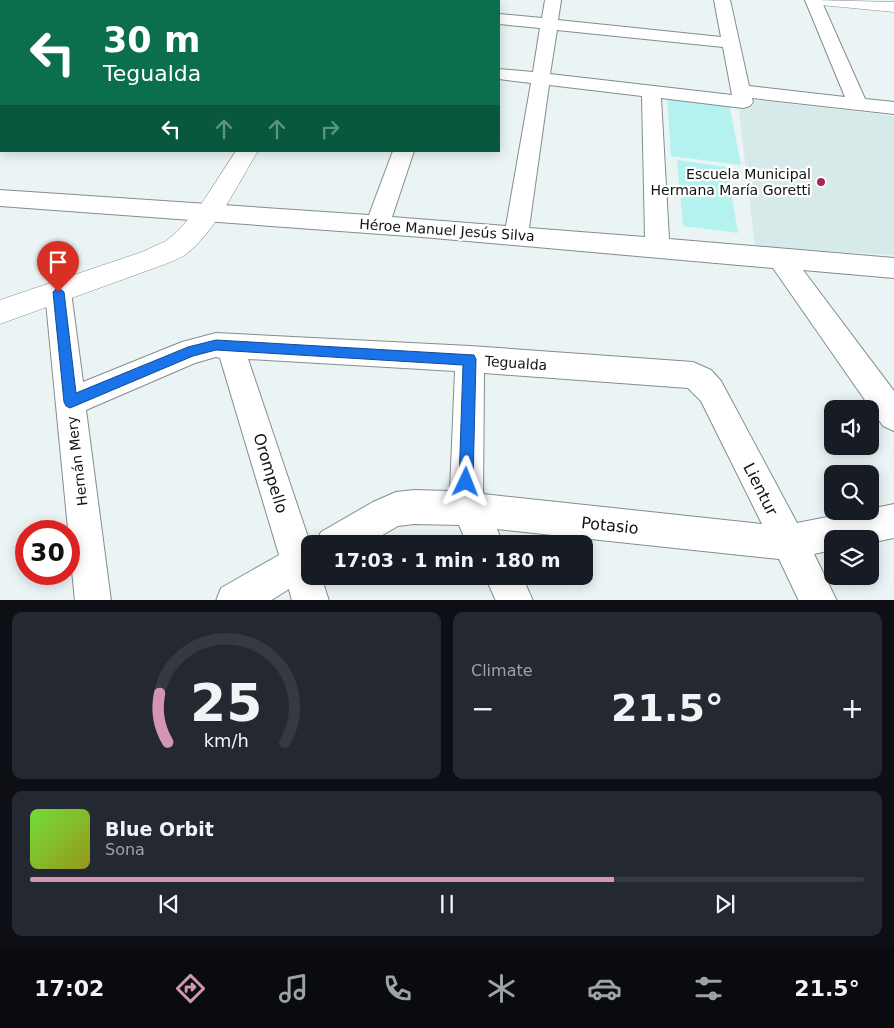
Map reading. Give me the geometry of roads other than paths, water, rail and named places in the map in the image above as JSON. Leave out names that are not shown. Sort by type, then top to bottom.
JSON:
[{"type":"street","points":[[516,236],[553,0]]},
{"type":"street","points":[[722,0],[743,96]]},
{"type":"street","points":[[813,0],[858,104]]},
{"type":"street","points":[[821,0],[894,7]]},
{"type":"street","points":[[500,19],[731,43]]},
{"type":"street","points":[[500,74],[651,92],[743,96],[894,108]]},
{"type":"street","points":[[651,92],[657,247]]},
{"type":"street","points":[[0,312],[163,254],[187,238],[209,212],[246,152]]},
{"type":"street","points":[[377,225],[404,152]]},
{"type":"street","name":"Héroe Manuel Jesús Silva","points":[[0,198],[377,225],[894,268]]},
{"type":"street","points":[[780,258],[894,416]]},
{"type":"street","name":"Hernán Mery","points":[[58,292],[93,600]]},
{"type":"street","name":"Tegualda","points":[[70,402],[192,351],[216,345],[470,359],[685,374],[701,380]]},
{"type":"street","name":"Orompello","points":[[230,346],[301,551]]},
{"type":"street","points":[[470,359],[466,493],[470,509],[482,535]]},
{"type":"street","name":"Lientur","points":[[701,380],[710,392],[819,600]]},
{"type":"street","name":"Potasio","points":[[349,535],[386,514],[414,507],[470,509],[759,541],[788,542],[894,521]]},
{"type":"street","points":[[234,600],[301,562]]},
{"type":"street","name":"Orompello","points":[[308,585],[311,600]]},
{"type":"street","points":[[508,585],[515,600]]},
{"type":"place","name":"Escuela Municipal Hermana María Goretti","points":[[821,182]]}]
